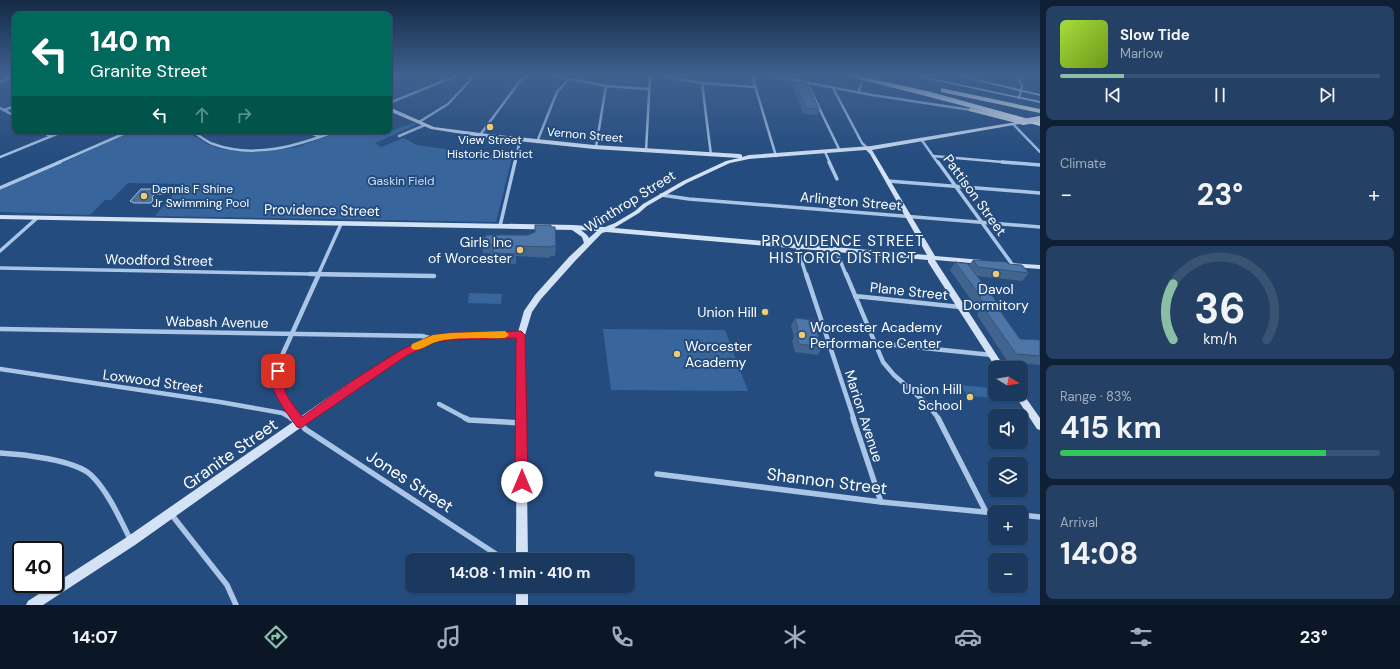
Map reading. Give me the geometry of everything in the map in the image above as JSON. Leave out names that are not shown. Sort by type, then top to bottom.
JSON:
[{"type":"highway","points":[[949,104],[971,110]]},
{"type":"highway","points":[[968,104],[1040,124]]},
{"type":"highway","points":[[978,104],[1040,120]]},
{"type":"highway","points":[[1008,104],[1040,112]]},
{"type":"highway","points":[[1019,123],[1040,128]]},
{"type":"main road","points":[[971,110],[1019,123],[1040,120]]},
{"type":"street","points":[[399,136],[422,123],[448,104]]},
{"type":"street","points":[[480,134],[502,104]]},
{"type":"street","points":[[537,142],[552,104]]},
{"type":"street","points":[[596,147],[603,104]]},
{"type":"street","points":[[646,151],[648,104]]},
{"type":"street","points":[[705,104],[712,155],[721,157],[728,162]]},
{"type":"street","points":[[760,104],[776,156]]},
{"type":"street","points":[[817,104],[840,151]]},
{"type":"street","points":[[842,104],[862,143],[872,153],[931,254],[932,261],[960,307],[996,361]]},
{"type":"street","points":[[928,104],[971,110]]},
{"type":"street","points":[[4,110],[12,107]]},
{"type":"street","points":[[0,108],[12,114]]},
{"type":"street","name":"Vernon Street","points":[[392,111],[442,130],[537,142],[646,151],[749,157]]},
{"type":"street","points":[[749,157],[867,148],[1019,123],[1040,152]]},
{"type":"street","points":[[46,134],[50,136]]},
{"type":"street","points":[[0,157],[56,134]]},
{"type":"street","points":[[0,188],[123,134]]},
{"type":"street","points":[[197,134],[212,143],[227,148],[244,150],[280,148],[320,138],[329,134]]},
{"type":"street","points":[[313,134],[320,138]]},
{"type":"street","name":"Pattison Street","points":[[921,139],[1012,264]]},
{"type":"street","points":[[500,226],[520,140]]},
{"type":"street","points":[[0,151],[7,154]]},
{"type":"street","points":[[825,152],[838,179]]},
{"type":"street","points":[[933,156],[1040,165]]},
{"type":"street","name":"Winthrop Street","points":[[522,553],[521,335],[528,311],[538,297],[600,232],[637,212],[661,195],[685,182],[728,162],[749,157]]},
{"type":"street","points":[[888,181],[1040,193]]},
{"type":"street","name":"Arlington Street","points":[[661,195],[689,199],[1040,227]]},
{"type":"street","points":[[637,212],[632,218],[631,223],[644,232]]},
{"type":"street","name":"Providence Street","points":[[0,217],[36,219],[572,227],[1040,267]]},
{"type":"street","points":[[0,251],[36,219]]},
{"type":"street","points":[[301,424],[284,401],[277,380],[278,366],[341,224]]},
{"type":"street","points":[[572,227],[584,235],[588,243]]},
{"type":"street","name":"Marion Avenue","points":[[797,246],[881,502]]},
{"type":"street","points":[[836,250],[883,362],[894,375],[928,404],[939,419],[986,512]]},
{"type":"street","name":"Woodford Street","points":[[0,268],[434,276]]},
{"type":"street","name":"Plane Street","points":[[855,296],[960,307]]},
{"type":"street","name":"Wabash Avenue","points":[[0,329],[422,336],[433,339]]},
{"type":"street","name":"Granite Street","points":[[32,605],[131,542],[301,424],[355,384],[403,354],[433,339],[450,336],[521,335]]},
{"type":"street","points":[[875,343],[992,355]]},
{"type":"street","name":"Loxwood Street","points":[[0,369],[220,402],[282,413],[301,424]]},
{"type":"street","points":[[1024,401],[1040,426]]},
{"type":"street","points":[[439,404],[469,420],[522,422]]},
{"type":"street","name":"Jones Street","points":[[301,424],[322,440],[494,553]]},
{"type":"street","points":[[0,453],[26,454],[72,466],[87,472],[98,484],[131,542]]},
{"type":"street","name":"Shannon Street","points":[[657,474],[881,502],[986,512]]},
{"type":"street","points":[[171,514],[227,585],[236,605]]},
{"type":"street","points":[[1028,516],[1040,517]]},
{"type":"street","points":[[522,593],[522,605]]},
{"type":"green space","name":"Gaskin Field","points":[[413,123],[417,124],[375,143],[381,147],[404,138],[416,145],[512,158],[496,222],[155,216],[182,184],[128,183],[111,200],[105,200],[90,215],[0,212],[0,190],[127,134],[191,134],[217,148],[235,151],[259,152],[298,147],[333,134],[392,134],[392,131]]},
{"type":"green space","points":[[469,293],[502,294],[501,304],[468,303]]},
{"type":"green space","points":[[603,329],[725,330],[748,391],[611,390]]},
{"type":"green space","points":[[961,385],[988,388],[988,397],[967,396]]},
{"type":"shaded area","name":"Dennis F Shine Jr Swimming Pool","points":[[141,189],[169,189],[164,194],[155,194],[152,197],[153,200],[151,203],[134,203],[130,201]]},
{"type":"building","points":[[804,104],[817,104],[819,109],[806,108]]},
{"type":"building","points":[[535,225],[551,225],[551,227],[555,227],[556,246],[516,246],[516,254],[493,253],[494,245],[490,245],[490,243],[482,243],[483,237],[486,237],[486,235],[528,235],[535,232]]},
{"type":"building","points":[[973,260],[1007,262],[1008,264],[1022,265],[1029,273],[978,267]]},
{"type":"building","points":[[955,262],[968,264],[1002,309],[998,308],[1020,339],[1040,340],[1040,356],[1016,354],[983,307],[986,307],[979,297],[981,297]]},
{"type":"building","points":[[795,318],[813,320],[822,347],[799,344],[796,333],[799,334]]},
{"type":"slow traffic","points":[[416,347],[433,339],[450,336],[505,335]]},
{"type":"place","name":"View Street Historic District","points":[[490,127]]},
{"type":"place","name":"Dennis F Shine Jr Swimming Pool","points":[[144,196]]},
{"type":"place","name":"Girls Inc of Worcester","points":[[520,250]]},
{"type":"place","name":"Davol Dormitory","points":[[996,274]]},
{"type":"place","name":"Union Hill","points":[[765,312]]},
{"type":"place","name":"Worcester Academy Performance Center","points":[[802,335]]},
{"type":"place","name":"Worcester Academy","points":[[677,354]]},
{"type":"place","name":"Union Hill School","points":[[970,397]]},
{"type":"district","name":"PROVIDENCE STREET HISTORIC DISTRICT","points":[[843,250]]},
{"type":"route","points":[[278,371],[278,386],[284,401],[301,424],[355,384],[418,345],[433,339],[450,336],[521,335],[522,482]]}]
